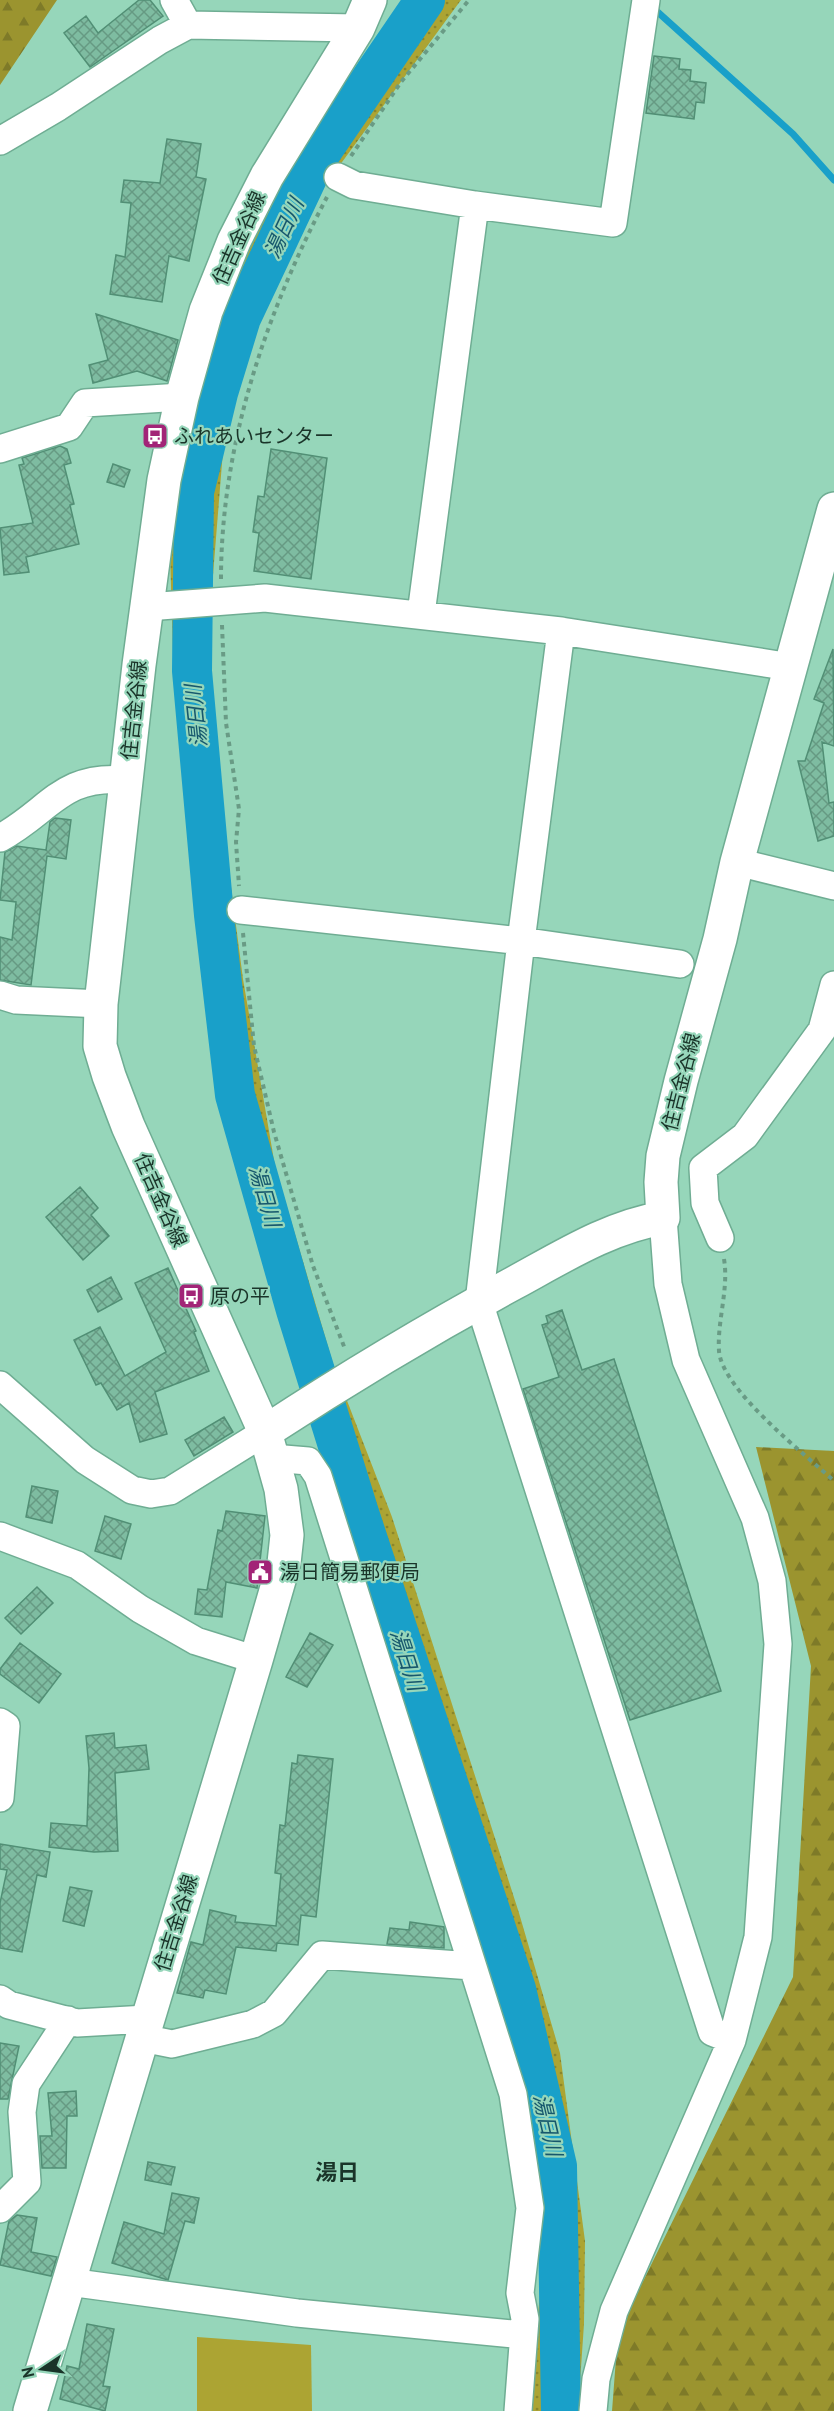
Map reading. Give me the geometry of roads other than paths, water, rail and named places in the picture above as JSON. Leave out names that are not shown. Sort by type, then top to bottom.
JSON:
[{"type":"main road","name":"住吉金谷線","points":[[30,2411],[284,1563],[287,1535],[280,1489],[268,1445],[128,1126],[109,1076],[100,1046],[101,1004],[126,780],[159,606],[164,480],[182,397],[206,311],[234,241],[267,176],[364,14]]},
{"type":"main road","name":"住吉金谷線","points":[[663,1218],[661,1182],[663,1156],[737,862],[834,509]]},
{"type":"main road","points":[[268,1445],[306,1405],[479,1302],[587,1243],[633,1224],[663,1218]]},
{"type":"street","points":[[174,0],[188,25]]},
{"type":"street","points":[[338,177],[354,185],[475,205],[613,223],[645,7]]},
{"type":"street","points":[[0,141],[188,25],[364,14]]},
{"type":"street","points":[[421,614],[475,205]]},
{"type":"street","points":[[0,449],[69,427],[85,403],[182,397]]},
{"type":"street","points":[[159,606],[265,598],[561,631],[791,667]]},
{"type":"street","points":[[561,631],[521,941],[479,1302],[712,2032],[732,2040]]},
{"type":"street","points":[[0,838],[67,788],[101,778],[126,780]]},
{"type":"street","points":[[737,862],[834,886]]},
{"type":"street","points":[[241,910],[521,941],[680,964]]},
{"type":"street","points":[[720,1238],[705,1203],[703,1168],[745,1136],[822,1030],[834,985]]},
{"type":"street","points":[[0,995],[16,1000],[101,1004]]},
{"type":"street","points":[[593,2411],[596,2379],[614,2312],[732,2040],[758,1937],[778,1644],[772,1581],[755,1518],[686,1360],[668,1284],[663,1218]]},
{"type":"street","points":[[0,1385],[85,1460],[132,1490],[151,1494],[170,1491],[268,1445],[308,1461],[318,1476],[513,2094],[530,2208],[520,2292],[525,2319],[518,2411]]},
{"type":"street","points":[[0,1536],[77,1565],[140,1609],[195,1641],[256,1660]]},
{"type":"street","points":[[0,1722],[6,1726],[0,1798]]},
{"type":"street","points":[[0,1999],[9,2005],[76,2023],[144,2028],[172,2044],[253,2024],[274,2013],[322,1955],[472,1966]]},
{"type":"street","points":[[0,2209],[27,2182],[22,2112],[26,2084],[68,2020]]},
{"type":"street","points":[[69,2282],[297,2313],[523,2335]]},
{"type":"waterway","name":"湯日川","points":[[425,0],[315,161],[241,318],[218,393],[194,492],[192,671],[214,915],[235,1095],[296,1310],[358,1510],[516,1989],[557,2166],[561,2411]]},
{"type":"waterway","points":[[651,6],[793,134],[834,180]]},
{"type":"place","name":"ふれあいセンター","points":[[155,436]]},
{"type":"place","name":"原の平","points":[[191,1296]]},
{"type":"place","name":"湯日簡易郵便局","points":[[260,1572]]},
{"type":"district","name":"湯日","points":[[337,2172]]}]
